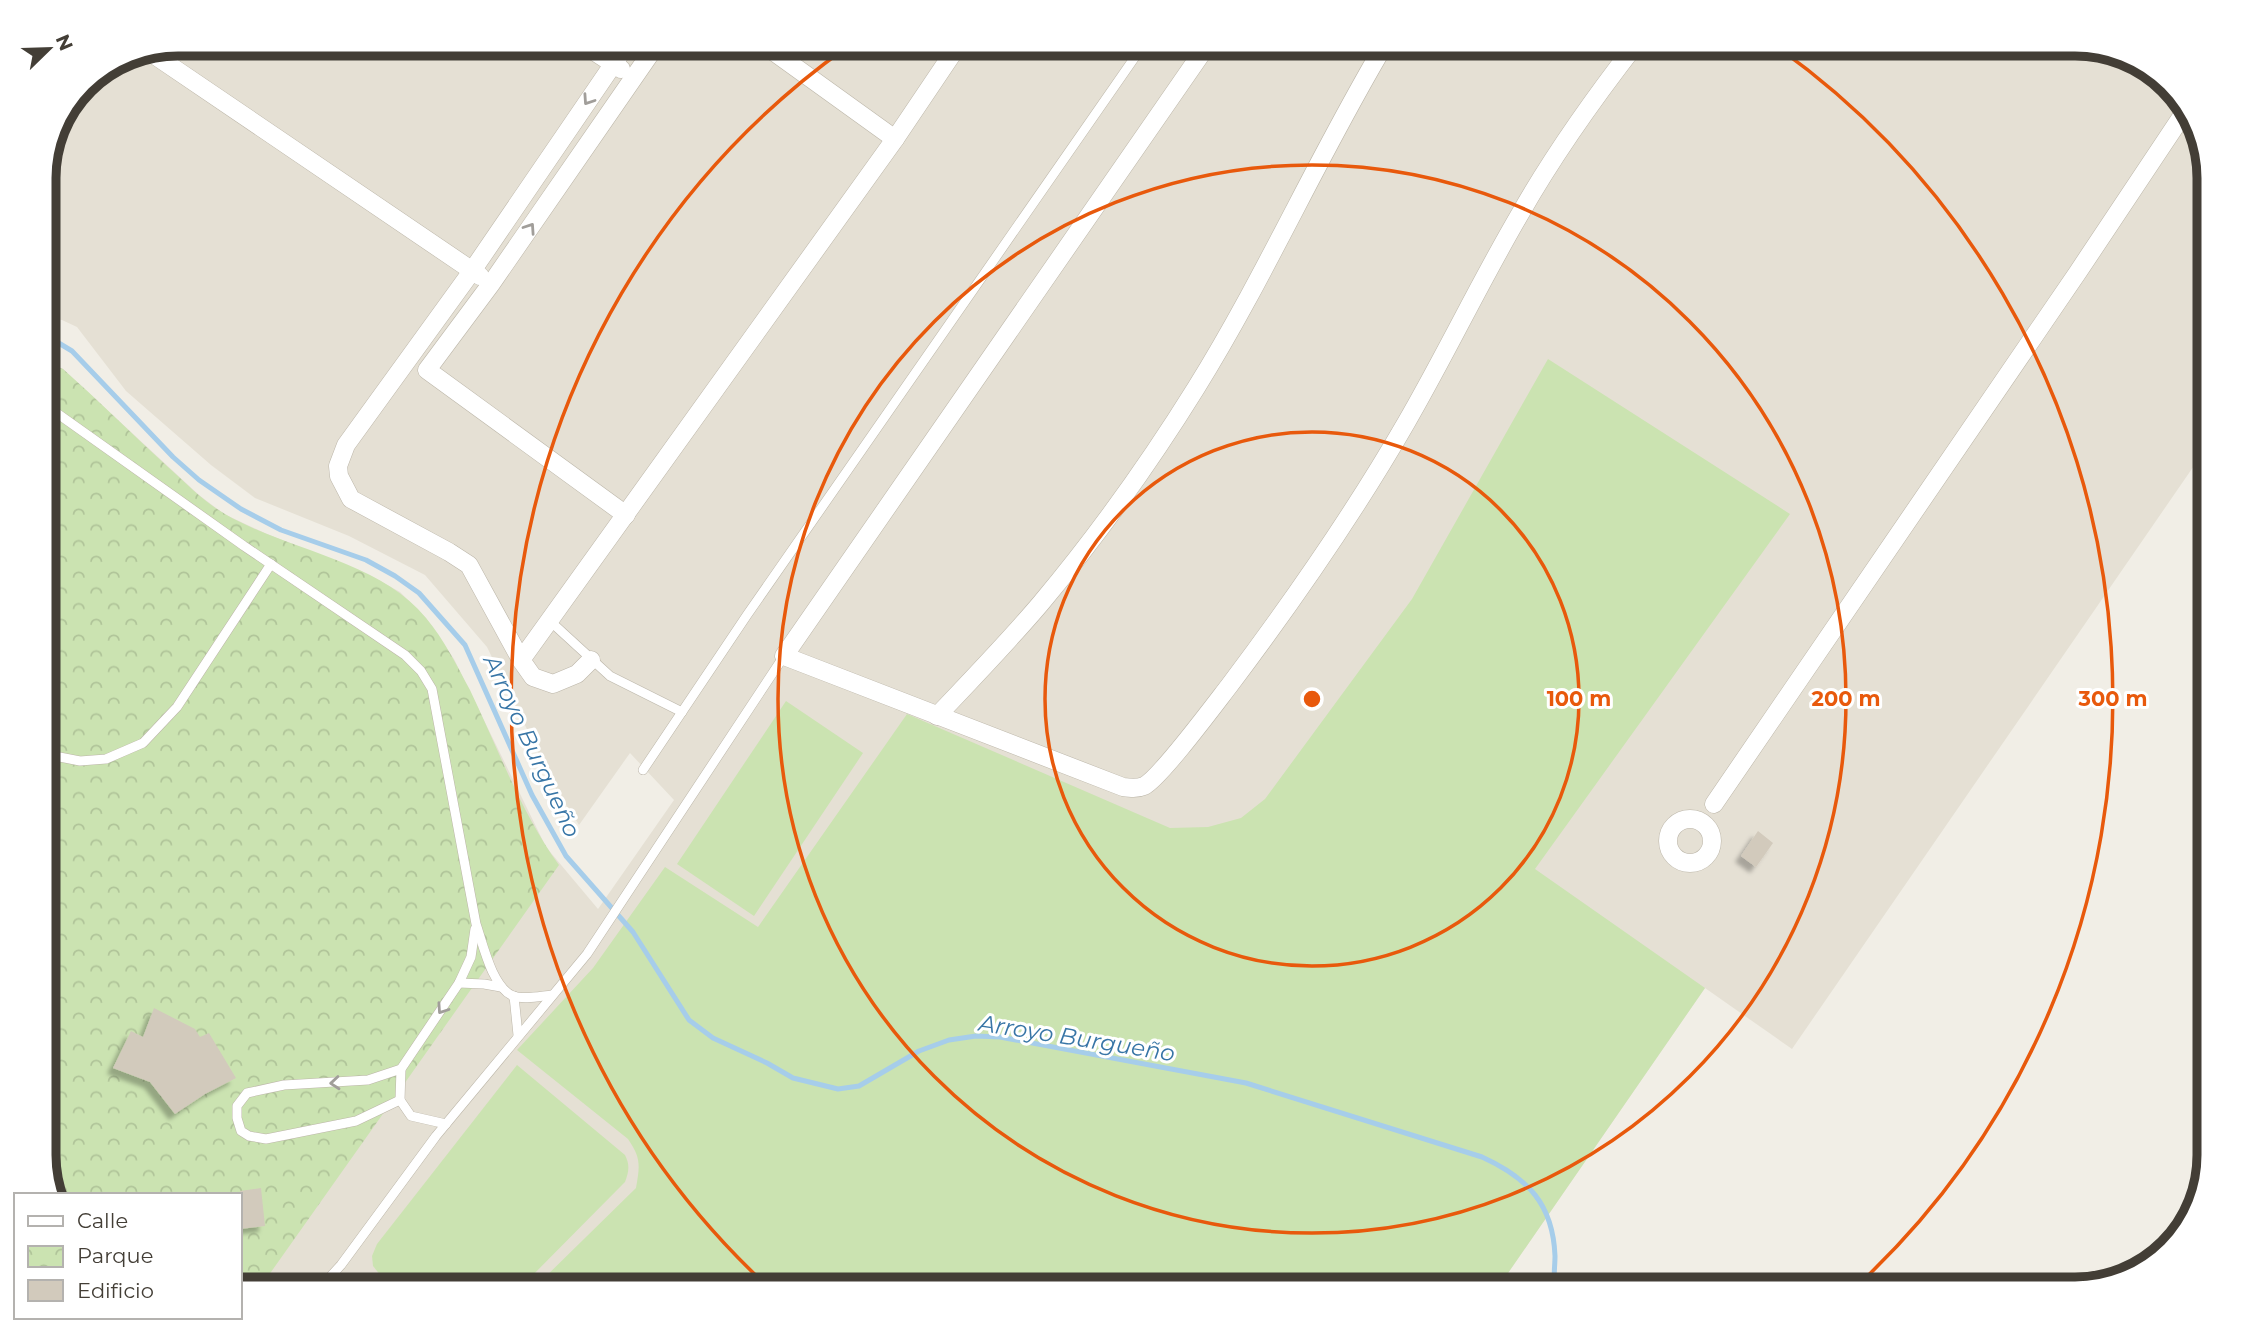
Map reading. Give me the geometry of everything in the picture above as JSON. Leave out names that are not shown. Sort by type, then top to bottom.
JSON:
[{"type":"street","points":[[601,56],[633,77]]},
{"type":"street","points":[[591,660],[577,674],[553,684],[533,677],[469,565],[351,499],[339,476],[338,466],[346,446],[472,271],[619,56]]},
{"type":"street","points":[[626,515],[427,370],[491,284],[648,56]]},
{"type":"street","points":[[780,56],[895,139]]},
{"type":"street","points":[[521,660],[895,139],[951,56]]},
{"type":"street","points":[[1200,56],[784,656],[1123,787],[1145,785],[1157,775],[1211,710],[1342,529],[1406,423],[1520,213],[1583,114],[1627,56]]},
{"type":"street","points":[[937,716],[1058,582],[1175,420],[1217,353],[1339,121],[1378,56]]},
{"type":"street","points":[[158,58],[491,284]]},
{"type":"street","points":[[1714,804],[1675,825],[1668,838],[1671,852],[1676,857],[1689,863],[1702,859],[1711,848],[1710,819],[1714,804],[2078,272],[2180,115]]},
{"type":"street","points":[[1688,820],[1702,823],[1711,834]]},
{"type":"lane","points":[[643,770],[1136,56]]},
{"type":"lane","points":[[56,412],[405,655],[421,671],[432,689],[476,924],[488,961],[501,987],[514,996],[552,995]]},
{"type":"lane","points":[[56,756],[80,761],[106,759],[143,743],[177,707],[271,564]]},
{"type":"lane","points":[[550,621],[610,676],[682,712]]},
{"type":"lane","points":[[330,1277],[446,1124],[587,954],[784,656]]},
{"type":"lane","points":[[446,1124],[411,1116],[400,1100],[401,1069],[460,983],[471,957],[476,924]]},
{"type":"lane","points":[[460,983],[501,987]]},
{"type":"lane","points":[[514,996],[518,1035]]},
{"type":"lane","points":[[400,1100],[356,1121],[266,1139],[249,1136],[241,1131],[237,1118],[237,1106],[247,1093],[284,1085],[368,1080],[401,1069]]},
{"type":"shaded area","points":[[178,56],[2075,56],[2122,65],[2149,81],[2161,92],[2181,117],[2188,131],[2197,170],[2197,461],[1792,1049],[1705,988],[1505,1277],[242,1277],[242,1193],[62,1193],[56,1163],[56,366],[63,369],[199,495],[224,514],[371,576],[400,592],[426,618],[454,659],[546,847],[598,909],[674,800],[630,753],[579,825],[557,791],[487,647],[425,575],[349,536],[255,498],[211,465],[126,391],[77,327],[56,319],[56,170],[65,131],[92,92],[110,77],[131,65],[154,58]]},
{"type":"green space","points":[[1548,359],[1790,514],[1535,869],[1705,988],[1505,1277],[545,1277],[636,1188],[638,1162],[628,1139],[517,1050],[593,968],[665,867],[758,927],[907,714],[1170,828],[1208,827],[1241,818],[1265,799],[1412,599]]},
{"type":"green space","points":[[56,366],[63,369],[188,486],[217,509],[250,527],[358,569],[384,582],[406,598],[433,626],[450,653],[533,824],[559,865],[267,1277],[242,1277],[242,1193],[62,1193],[56,1163]]},
{"type":"green space","points":[[786,701],[863,753],[754,916],[677,864]]},
{"type":"green space","points":[[517,1065],[625,1155],[628,1162],[625,1182],[531,1277],[383,1277],[373,1266],[372,1256],[377,1244]]},
{"type":"building","points":[[1758,831],[1773,843],[1756,867],[1741,856]]},
{"type":"building","points":[[154,1008],[195,1029],[200,1037],[209,1033],[236,1078],[175,1114],[150,1082],[113,1068],[131,1031],[143,1037]]},
{"type":"building","points":[[261,1188],[265,1226],[242,1229],[240,1191]]},
{"type":"waterway","name":"Arroyo Burgueño","points":[[56,342],[72,351],[173,457],[199,480],[241,509],[281,530],[366,560],[419,593],[465,645],[532,795],[566,856],[633,932],[689,1020],[713,1038],[793,1078],[838,1089],[859,1086],[919,1051],[949,1040],[976,1036],[1000,1037],[1246,1083],[1482,1157],[1513,1174],[1535,1195],[1549,1222],[1555,1256],[1554,1277]]}]
